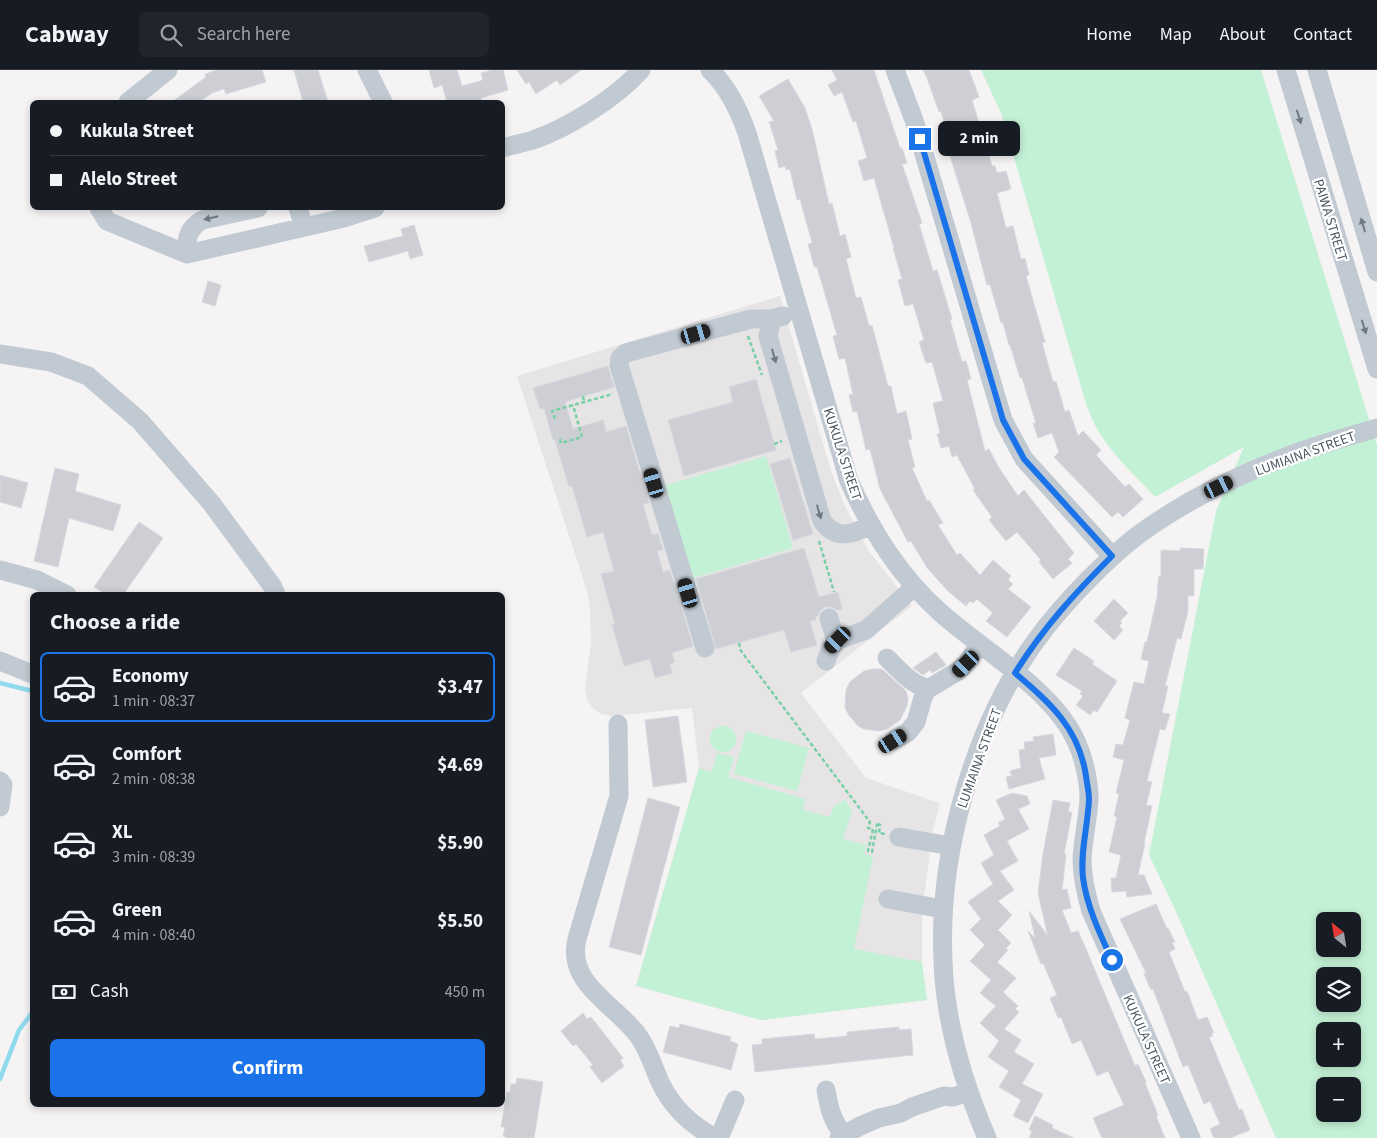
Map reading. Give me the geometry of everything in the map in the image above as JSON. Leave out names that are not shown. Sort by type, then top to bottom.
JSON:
[{"type":"street","points":[[130,100],[168,70]]},
{"type":"street","points":[[367,70],[382,100]]},
{"type":"street","points":[[505,147],[534,139],[577,119],[602,104],[633,79],[641,70]]},
{"type":"street","name":"KUKULA STREET","points":[[710,70],[723,85],[739,112],[747,133],[849,481],[870,525],[914,587],[941,614],[979,645],[995,655],[1050,703],[1071,732],[1081,755],[1089,798],[1082,860],[1091,911],[1191,1138]]},
{"type":"street","points":[[895,70],[914,120],[1003,420],[1024,459],[1112,556]]},
{"type":"street","name":"PAIWA STREET","points":[[1286,70],[1377,369]]},
{"type":"street","points":[[1317,70],[1377,272]]},
{"type":"street","points":[[100,210],[107,221],[187,254],[344,218],[369,210]]},
{"type":"street","points":[[187,254],[186,241],[189,232],[202,220],[249,210]]},
{"type":"street","points":[[299,210],[304,227]]},
{"type":"street","points":[[704,648],[619,364],[620,358],[626,353],[751,319],[772,319],[798,312]]},
{"type":"street","points":[[772,319],[768,336],[822,522],[827,528],[840,534],[861,530],[870,525]]},
{"type":"street","points":[[0,354],[50,362],[88,376],[125,408],[140,421],[212,504],[275,592]]},
{"type":"street","name":"LUMIAINA STREET","points":[[987,1138],[961,1094],[947,1008],[943,962],[943,909],[951,846],[966,786],[991,720],[1015,673],[1032,646],[1068,601],[1112,556],[1137,535],[1180,507],[1231,481],[1290,456],[1377,428]]},
{"type":"street","points":[[0,570],[38,580],[61,592]]},
{"type":"street","points":[[826,660],[831,648],[838,640],[866,630],[914,587]]},
{"type":"street","points":[[829,618],[838,640]]},
{"type":"street","points":[[893,741],[908,732],[916,722],[923,697],[928,689],[958,671],[966,664],[979,645]]},
{"type":"street","points":[[887,658],[906,677],[919,686],[928,689]]},
{"type":"street","points":[[0,661],[30,673]]},
{"type":"street","points":[[618,724],[619,796],[574,950],[578,970],[585,982],[637,1033],[647,1049],[669,1097],[687,1119],[700,1130],[718,1138],[735,1100]]},
{"type":"street","points":[[0,781],[3,785],[0,807]]},
{"type":"street","points":[[900,837],[951,846]]},
{"type":"street","points":[[888,899],[943,909]]},
{"type":"street","points":[[826,1090],[829,1110],[841,1136],[879,1118],[901,1113],[915,1116],[948,1106],[961,1094]]},
{"type":"path","points":[[747,330],[762,376]]},
{"type":"path","points":[[555,419],[552,411],[618,392]]},
{"type":"path","points":[[583,396],[584,402]]},
{"type":"path","points":[[554,405],[556,410]]},
{"type":"path","points":[[560,438],[561,443],[582,437],[573,405]]},
{"type":"path","points":[[814,537],[819,540],[834,592]]},
{"type":"path","points":[[739,643],[741,651],[870,822],[877,824],[872,852],[868,851],[873,829],[868,828],[870,822]]},
{"type":"shaded area","points":[[780,296],[831,471],[844,504],[869,551],[912,606],[801,693],[866,778],[940,803],[932,835],[922,914],[922,967],[927,1000],[761,1020],[636,986],[699,768],[692,708],[612,716],[601,714],[587,700],[585,689],[591,643],[588,594],[517,376]]},
{"type":"green space","points":[[981,70],[1261,70],[1377,445],[1377,1138],[1276,1138],[1149,855],[1216,511],[1244,447],[1155,497],[1118,458],[1105,441],[1094,424],[1084,397],[1001,113]]},
{"type":"green space","points":[[766,456],[793,548],[690,579],[663,486]]},
{"type":"green space","points":[[723,726],[732,730],[736,739],[732,748],[723,752],[714,748],[710,739],[714,730]]},
{"type":"green space","points":[[746,731],[809,748],[797,791],[734,774]]},
{"type":"green space","points":[[717,753],[734,757],[728,777],[805,799],[803,810],[830,817],[834,806],[845,800],[852,811],[843,839],[866,845],[864,854],[873,856],[854,949],[922,962],[927,1000],[761,1020],[636,986],[699,768],[712,772]]},
{"type":"building","points":[[217,70],[262,70],[266,82],[226,94],[224,89],[212,93],[202,100],[175,100],[206,77],[205,74]]},
{"type":"building","points":[[294,70],[318,70],[327,100],[302,100]]},
{"type":"building","points":[[429,70],[457,70],[462,86],[483,80],[481,73],[503,70],[508,90],[481,98],[482,100],[446,100],[442,85],[434,88]]},
{"type":"building","points":[[517,70],[581,70],[560,85],[557,80],[536,94],[529,82],[526,84]]},
{"type":"building","points":[[832,70],[874,70],[900,148],[902,148],[907,163],[902,164],[922,223],[919,224],[933,271],[937,270],[952,319],[950,320],[962,362],[966,361],[971,379],[967,380],[985,451],[989,449],[1018,496],[1024,490],[1074,553],[1068,559],[1072,563],[1053,579],[1039,562],[1041,560],[1017,532],[1006,541],[989,520],[992,517],[973,490],[975,489],[957,455],[952,457],[949,446],[941,448],[937,434],[940,433],[933,403],[943,401],[932,362],[926,363],[919,342],[924,340],[913,304],[905,306],[898,280],[902,279],[874,178],[864,181],[858,161],[867,158],[856,121],[853,122],[842,92],[834,96],[828,85],[837,80]]},
{"type":"building","points":[[923,70],[969,70],[979,97],[972,100],[992,166],[995,166],[997,173],[1006,171],[1011,189],[997,193],[1006,228],[1013,226],[1021,259],[1025,258],[1029,275],[1026,276],[1045,342],[1042,343],[1053,382],[1056,381],[1065,412],[1069,410],[1078,436],[1083,431],[1101,450],[1096,455],[1125,487],[1129,484],[1143,499],[1123,517],[1118,512],[1112,517],[1054,457],[1059,452],[1052,433],[1038,438],[1033,423],[1036,423],[1022,378],[1020,378],[1003,323],[1001,323],[990,284],[987,285],[971,223],[947,146],[951,145],[941,111],[939,112]]},
{"type":"building","points":[[788,79],[805,108],[812,129],[829,204],[832,203],[840,236],[845,234],[851,257],[846,259],[856,298],[861,297],[869,326],[872,325],[888,386],[891,386],[897,414],[906,411],[912,439],[908,440],[915,467],[912,468],[927,501],[929,500],[943,523],[938,525],[957,555],[960,553],[980,575],[993,560],[1011,576],[1008,580],[1013,584],[1008,589],[1031,607],[1007,637],[986,621],[993,613],[977,599],[973,603],[970,601],[966,606],[949,592],[928,569],[911,541],[908,542],[880,489],[870,449],[866,450],[857,411],[853,412],[849,395],[853,394],[845,358],[839,359],[833,336],[837,335],[817,267],[814,267],[808,244],[812,243],[800,199],[797,200],[790,169],[786,170],[785,166],[779,168],[775,151],[778,150],[769,122],[774,121],[759,96]]},
{"type":"building","points":[[414,225],[423,255],[410,259],[408,251],[369,262],[364,246],[403,236],[401,229]]},
{"type":"building","points":[[208,281],[221,285],[215,306],[202,302]]},
{"type":"building","points":[[608,366],[614,387],[565,402],[573,429],[603,420],[606,432],[626,426],[649,503],[643,504],[652,535],[658,533],[663,550],[657,551],[663,572],[670,570],[693,646],[672,653],[675,662],[670,664],[672,673],[655,678],[650,659],[624,666],[612,625],[615,624],[601,574],[614,571],[603,532],[587,537],[572,486],[569,487],[544,408],[540,409],[533,388]]},
{"type":"building","points":[[756,379],[776,450],[684,476],[668,420],[733,402],[729,387]]},
{"type":"building","points":[[790,458],[813,534],[793,540],[770,464]]},
{"type":"building","points":[[55,468],[79,474],[75,491],[121,505],[113,531],[69,518],[58,567],[34,561]]},
{"type":"building","points":[[0,475],[28,483],[21,508],[0,502]]},
{"type":"building","points":[[139,522],[163,538],[125,592],[102,592],[94,587]]},
{"type":"building","points":[[804,548],[819,597],[838,592],[842,609],[837,610],[832,607],[825,607],[815,617],[816,620],[810,621],[817,645],[791,652],[784,630],[716,649],[696,579]]},
{"type":"building","points":[[1180,548],[1204,549],[1203,569],[1194,569],[1194,596],[1188,596],[1188,611],[1181,639],[1177,638],[1165,686],[1168,686],[1162,713],[1170,714],[1165,730],[1160,729],[1147,781],[1152,782],[1146,805],[1152,806],[1138,875],[1144,875],[1152,894],[1127,897],[1126,891],[1112,892],[1111,878],[1116,878],[1121,855],[1109,852],[1117,817],[1114,816],[1119,794],[1116,793],[1124,760],[1113,757],[1116,744],[1123,745],[1130,720],[1125,718],[1134,682],[1144,684],[1149,661],[1141,659],[1157,598],[1159,576],[1161,576],[1161,550],[1180,551]]},
{"type":"building","points":[[1114,599],[1128,613],[1120,621],[1122,623],[1119,626],[1123,630],[1114,640],[1094,621]]},
{"type":"building","points":[[1074,648],[1094,661],[1092,664],[1117,681],[1097,712],[1094,710],[1090,715],[1076,705],[1083,696],[1080,694],[1082,691],[1056,675]]},
{"type":"building","points":[[936,652],[946,665],[932,673],[930,670],[923,675],[913,668]]},
{"type":"building","points":[[882,669],[906,691],[908,698],[907,706],[900,720],[887,729],[880,731],[864,729],[858,726],[845,707],[846,690],[850,682],[864,671]]},
{"type":"building","points":[[678,716],[687,782],[653,787],[645,720]]},
{"type":"building","points":[[1053,734],[1056,755],[1039,758],[1045,779],[1009,789],[1006,777],[1012,776],[1010,771],[1021,768],[1019,750],[1025,749],[1024,742],[1034,741],[1033,737]]},
{"type":"building","points":[[1012,793],[1027,796],[1030,804],[1018,809],[1029,829],[1007,841],[1018,861],[1000,871],[1014,890],[998,901],[1012,915],[998,930],[1011,943],[1006,948],[1008,950],[997,962],[1016,978],[1003,992],[1018,1006],[1015,1009],[1019,1012],[1004,1029],[1021,1040],[1014,1052],[1034,1064],[1022,1084],[1043,1094],[1028,1123],[1013,1116],[1021,1100],[999,1087],[1009,1071],[988,1057],[999,1041],[980,1023],[996,1006],[980,993],[991,980],[970,961],[985,945],[970,930],[981,919],[968,902],[993,884],[981,863],[994,855],[984,835],[1000,826],[998,823],[1005,819],[996,800]]},
{"type":"building","points":[[648,798],[680,807],[641,955],[609,947]]},
{"type":"building","points":[[1053,800],[1070,803],[1068,812],[1072,812],[1064,854],[1066,854],[1062,890],[1067,889],[1071,908],[1062,910],[1071,933],[1078,931],[1135,1066],[1138,1064],[1146,1082],[1165,1138],[1102,1138],[1093,1118],[1124,1105],[1108,1071],[1097,1076],[1081,1040],[1072,1044],[1061,1017],[1058,1018],[1050,998],[1057,995],[1043,963],[1041,964],[1028,931],[1035,938],[1029,911],[1048,936],[1038,893]]},
{"type":"building","points":[[1156,904],[1175,942],[1172,943],[1175,949],[1169,952],[1185,992],[1187,991],[1198,1020],[1207,1017],[1214,1033],[1211,1033],[1213,1036],[1209,1037],[1239,1110],[1242,1109],[1250,1130],[1230,1138],[1214,1138],[1210,1129],[1220,1124],[1210,1101],[1204,1104],[1188,1065],[1183,1067],[1153,989],[1151,990],[1144,974],[1146,973],[1120,919]]},
{"type":"building","points":[[583,1013],[587,1019],[591,1017],[623,1058],[620,1060],[624,1066],[602,1083],[590,1067],[593,1065],[576,1044],[573,1046],[561,1031]]},
{"type":"building","points":[[680,1024],[731,1037],[730,1041],[738,1044],[731,1070],[663,1052],[670,1026],[679,1028]]},
{"type":"building","points":[[899,1027],[899,1030],[911,1029],[913,1055],[755,1072],[752,1045],[762,1044],[762,1039],[814,1034],[815,1039],[838,1037],[847,1036],[847,1032]]},
{"type":"building","points":[[517,1078],[543,1082],[534,1138],[508,1138],[503,1136],[505,1127],[501,1127],[507,1092],[510,1092],[511,1084],[516,1084]]},
{"type":"building","points":[[1035,1116],[1053,1125],[1052,1128],[1074,1138],[1029,1138],[1032,1131],[1029,1130]]},
{"type":"waterway","points":[[0,683],[30,690]]},
{"type":"waterway","points":[[0,1079],[19,1030],[30,1016]]},
{"type":"route","points":[[920,139],[1003,420],[1024,459],[1112,556],[1068,601],[1032,646],[1015,673],[1058,712],[1071,732],[1081,755],[1089,798],[1082,860],[1086,894],[1091,911],[1112,960]]}]
